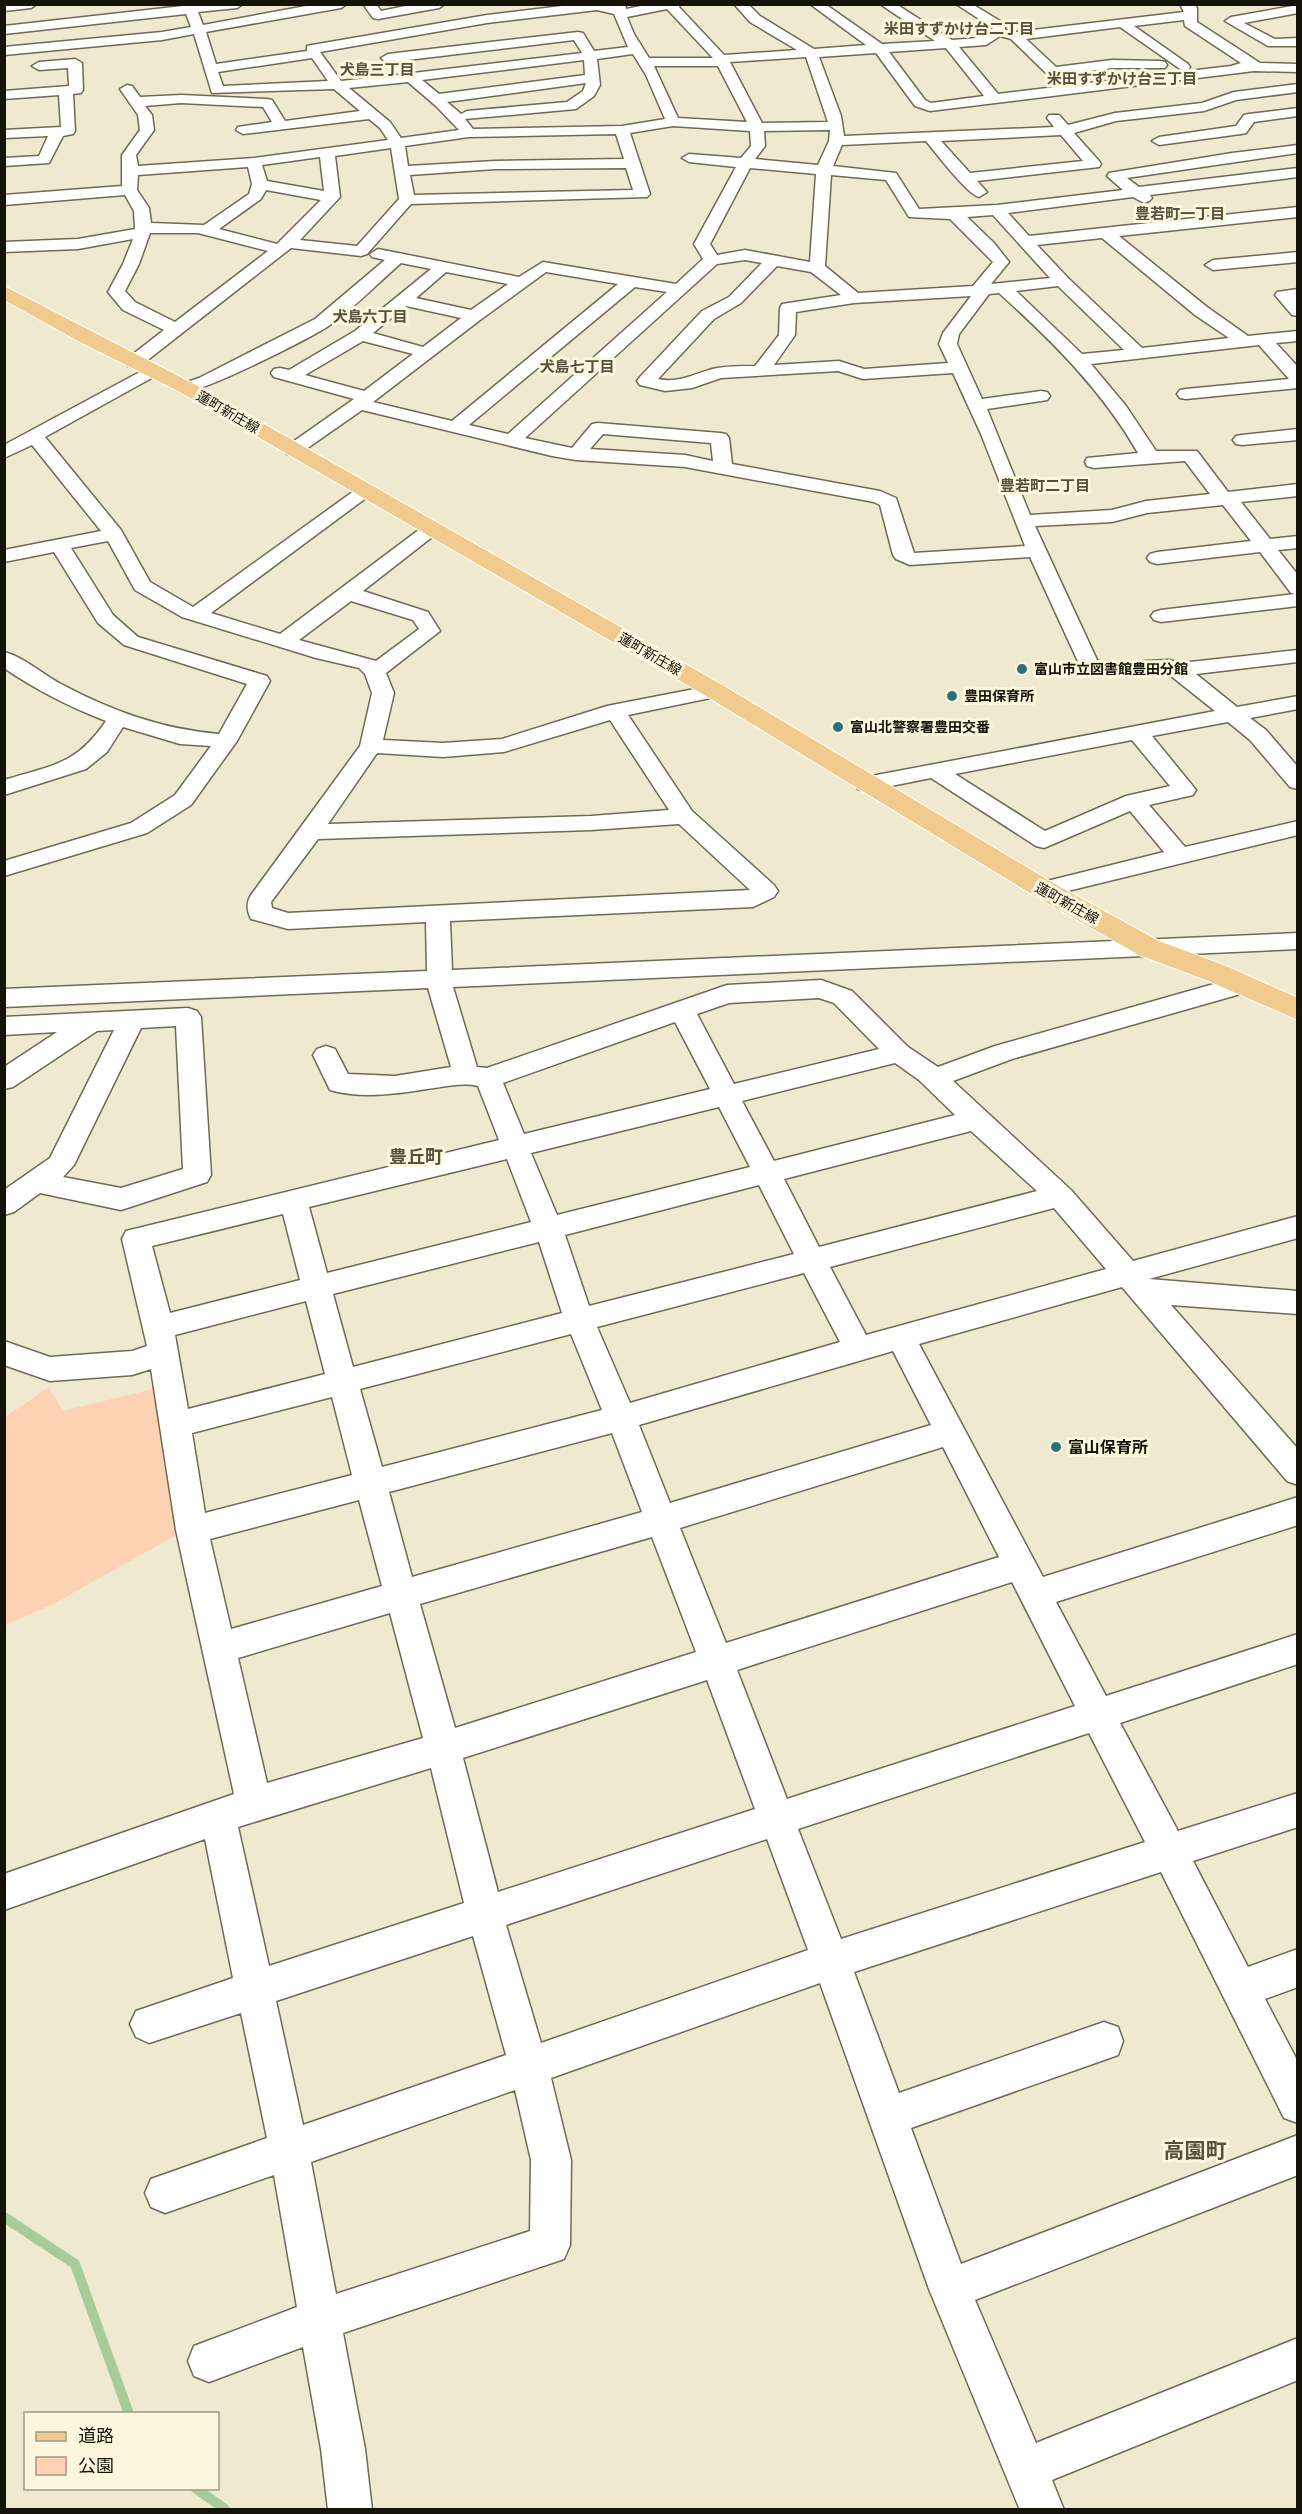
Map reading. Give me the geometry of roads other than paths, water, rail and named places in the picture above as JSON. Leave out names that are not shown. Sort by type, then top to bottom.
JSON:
[{"type":"main road","name":"蓮町新庄線","points":[[4,292],[187,388],[715,691],[1042,889],[1149,948],[1298,1010]]},
{"type":"street","points":[[4,7],[31,4]]},
{"type":"street","points":[[4,30],[189,7],[237,4]]},
{"type":"street","points":[[4,51],[113,42],[206,38],[293,14],[341,4]]},
{"type":"street","points":[[369,4],[378,15],[439,4]]},
{"type":"street","points":[[471,4],[487,20]]},
{"type":"street","points":[[740,4],[755,19],[811,53],[836,134],[824,169],[819,257],[816,268]]},
{"type":"street","points":[[816,4],[880,49],[920,103],[930,107],[1256,67]]},
{"type":"street","points":[[886,4],[949,44],[995,100]]},
{"type":"street","points":[[210,69],[487,20],[596,5],[619,8],[672,5],[722,61],[757,127],[758,146],[746,162],[702,244],[712,260]]},
{"type":"street","points":[[967,5],[995,27],[1016,36],[1053,72],[1112,64],[1298,68]]},
{"type":"street","points":[[189,7],[206,38],[210,69],[217,90],[337,85],[590,55],[722,61],[981,42],[995,27],[1013,20]]},
{"type":"street","points":[[619,8],[640,56],[674,122]]},
{"type":"street","points":[[1298,9],[1231,21],[1273,43],[1298,42]]},
{"type":"street","points":[[1016,36],[1122,23],[1188,10],[1191,23],[1256,67]]},
{"type":"street","points":[[293,14],[308,31],[337,85],[385,125],[397,143],[408,200]]},
{"type":"street","points":[[1122,23],[1195,75]]},
{"type":"street","points":[[439,27],[457,49]]},
{"type":"street","points":[[457,116],[571,106],[589,93],[593,85],[590,55],[578,36],[388,58],[457,116],[469,133]]},
{"type":"street","points":[[4,95],[76,90],[75,63],[28,67]]},
{"type":"street","points":[[435,99],[592,78]]},
{"type":"street","points":[[131,171],[254,162],[469,133],[622,130],[674,122],[836,134],[929,136],[1064,131],[1115,117],[1204,106],[1234,96],[1298,88]]},
{"type":"street","points":[[127,89],[145,115],[147,130],[129,155],[131,171],[129,190],[142,211],[142,230],[133,264],[116,292],[129,306],[175,329]]},
{"type":"street","points":[[4,134],[68,130],[66,91]]},
{"type":"street","points":[[1028,96],[1051,113],[1094,164],[1138,193],[1173,226]]},
{"type":"street","points":[[135,102],[182,99],[267,103],[281,125]]},
{"type":"street","points":[[1159,141],[1241,130],[1248,118],[1298,112]]},
{"type":"street","points":[[243,130],[373,114]]},
{"type":"street","points":[[361,251],[408,200],[642,194],[622,130]]},
{"type":"street","points":[[4,162],[44,160],[58,131]]},
{"type":"street","points":[[929,136],[965,178],[1062,281],[1136,352]]},
{"type":"street","points":[[1114,176],[1298,149]]},
{"type":"street","points":[[327,153],[332,197]]},
{"type":"street","points":[[689,158],[891,176],[914,214],[954,214],[997,210],[1298,172]]},
{"type":"street","points":[[205,231],[255,196],[260,184],[254,162]]},
{"type":"street","points":[[403,171],[495,165],[634,163]]},
{"type":"street","points":[[965,178],[1094,164]]},
{"type":"street","points":[[260,184],[332,197]]},
{"type":"street","points":[[4,200],[129,190]]},
{"type":"street","points":[[4,453],[142,366],[175,329],[284,246],[332,197]]},
{"type":"street","points":[[1026,241],[1296,213]]},
{"type":"street","points":[[954,214],[1002,262],[951,333],[948,344],[977,405],[1023,521],[1088,664],[1100,670],[1169,666],[1178,670],[1258,735],[1298,782]]},
{"type":"street","points":[[4,247],[78,244],[142,230],[198,228],[284,246],[361,251],[521,282]]},
{"type":"street","points":[[1106,233],[1201,311],[1244,341]]},
{"type":"street","points":[[512,440],[712,260],[745,255],[816,268],[828,275],[854,298]]},
{"type":"street","points":[[1213,265],[1298,257]]},
{"type":"street","points":[[187,388],[204,382],[321,323],[397,258]]},
{"type":"street","points":[[1272,259],[1283,272],[1298,271]]},
{"type":"street","points":[[774,260],[735,300],[708,315],[646,381],[665,386],[692,383],[719,373],[838,366],[863,374],[958,367]]},
{"type":"street","points":[[291,376],[361,335],[443,267]]},
{"type":"street","points":[[293,450],[363,401],[474,316],[543,267],[680,289]]},
{"type":"street","points":[[455,427],[632,281]]},
{"type":"street","points":[[761,370],[787,335],[788,308],[854,298],[980,290],[1062,281]]},
{"type":"street","points":[[1003,288],[1077,360],[1134,427],[1149,457]]},
{"type":"street","points":[[1298,294],[1283,296],[1298,311]]},
{"type":"street","points":[[403,300],[474,316]]},
{"type":"street","points":[[361,335],[427,353]]},
{"type":"street","points":[[1077,360],[1298,336]]},
{"type":"street","points":[[1263,339],[1298,378]]},
{"type":"street","points":[[242,362],[363,401],[455,427],[576,454],[685,461],[880,497],[889,502],[903,555],[910,559],[1037,551]]},
{"type":"street","points":[[1186,394],[1298,383]]},
{"type":"street","points":[[977,405],[1041,396]]},
{"type":"street","points":[[576,454],[598,428],[720,438],[723,469]]},
{"type":"street","points":[[1242,440],[1298,434]]},
{"type":"street","points":[[33,436],[48,450],[114,534],[142,586],[195,615],[283,642],[366,663],[375,671],[383,693],[371,746],[259,901],[260,913],[288,921],[753,899],[766,891],[684,816],[615,711]]},
{"type":"street","points":[[1094,462],[1190,456],[1298,589]]},
{"type":"street","points":[[1023,521],[1112,516],[1146,507],[1298,490]]},
{"type":"street","points":[[195,615],[365,492]]},
{"type":"street","points":[[283,642],[431,530]]},
{"type":"street","points":[[4,556],[114,534]]},
{"type":"street","points":[[1157,558],[1298,542]]},
{"type":"street","points":[[4,869],[139,828],[183,800],[225,741],[259,681],[131,641],[105,619],[59,545]]},
{"type":"street","points":[[347,593],[421,616],[430,631],[375,671]]},
{"type":"street","points":[[1161,615],[1298,600]]},
{"type":"street","points":[[1178,670],[1298,656]]},
{"type":"street","points":[[4,658],[32,678],[99,710],[181,737],[225,741]]},
{"type":"street","points":[[371,746],[443,750],[504,745],[615,711],[715,691]]},
{"type":"street","points":[[866,784],[1298,702]]},
{"type":"street","points":[[4,788],[78,764],[99,747],[119,717]]},
{"type":"street","points":[[935,771],[1044,841],[1134,801],[1185,790],[1137,732]]},
{"type":"street","points":[[1134,801],[1179,855]]},
{"type":"street","points":[[311,832],[591,823],[684,816]]},
{"type":"street","points":[[1042,889],[1298,828]]},
{"type":"street","points":[[438,914],[440,986],[477,1076],[516,1146],[548,1228],[580,1322],[662,1520],[831,1961],[950,2289],[1042,2510]]},
{"type":"street","points":[[4,998],[1298,941]]},
{"type":"street","points":[[934,1078],[1004,1052],[1242,985]]},
{"type":"street","points":[[326,1055],[339,1083],[395,1084],[477,1076],[726,994],[821,989],[843,997],[899,1053],[934,1078],[976,1120],[1060,1196],[1298,1472]]},
{"type":"street","points":[[682,1010],[858,1349]]},
{"type":"street","points":[[4,1026],[188,1017],[197,1175],[121,1199],[36,1182]]},
{"type":"street","points":[[4,1204],[60,1165],[132,1020]]},
{"type":"street","points":[[4,1080],[91,1022]]},
{"type":"street","points":[[350,2510],[343,2449],[289,2150],[256,1990],[219,1648],[192,1530],[161,1340],[136,1239],[899,1053]]},
{"type":"street","points":[[4,1353],[50,1369],[132,1363],[161,1340],[316,1287],[976,1120]]},
{"type":"street","points":[[176,1425],[1060,1196]]},
{"type":"street","points":[[209,2361],[319,2320],[550,2245],[550,2160],[530,2066],[484,1915],[443,1748],[293,1200]]},
{"type":"street","points":[[192,1530],[621,1419],[901,1337],[1136,1283],[1298,1227]]},
{"type":"street","points":[[1136,1283],[1298,1303]]},
{"type":"street","points":[[901,1337],[1029,1580],[1239,1989],[1287,2058],[1298,2104]]},
{"type":"street","points":[[219,1648],[662,1520],[951,1432]]},
{"type":"street","points":[[4,1892],[236,1811],[717,1662],[1298,1511]]},
{"type":"street","points":[[149,2024],[1298,1649]]},
{"type":"street","points":[[165,2193],[831,1961],[1298,1810]]},
{"type":"street","points":[[1239,1989],[1298,1968]]},
{"type":"street","points":[[887,2117],[1104,2040]]},
{"type":"street","points":[[950,2289],[1298,2155]]},
{"type":"street","points":[[1025,2469],[1298,2359]]},
{"type":"waterway","points":[[4,2217],[75,2264],[128,2412]]},
{"type":"waterway","points":[[198,2490],[225,2509]]},
{"type":"place","name":"富山市立図書館豊田分館","points":[[1022,669]]},
{"type":"place","name":"豊田保育所","points":[[952,696]]},
{"type":"place","name":"富山北警察署豊田交番","points":[[838,727]]},
{"type":"place","name":"富山保育所","points":[[1056,1447]]},
{"type":"district","name":"米田すずかけ台二丁目","points":[[959,29]]},
{"type":"district","name":"犬島三丁目","points":[[377,70]]},
{"type":"district","name":"米田すずかけ台三丁目","points":[[1122,79]]},
{"type":"district","name":"豊若町一丁目","points":[[1180,214]]},
{"type":"district","name":"犬島六丁目","points":[[370,317]]},
{"type":"district","name":"犬島七丁目","points":[[577,367]]},
{"type":"district","name":"豊若町二丁目","points":[[1045,486]]},
{"type":"district","name":"豊丘町","points":[[416,1157]]},
{"type":"district","name":"高園町","points":[[1195,2151]]}]
